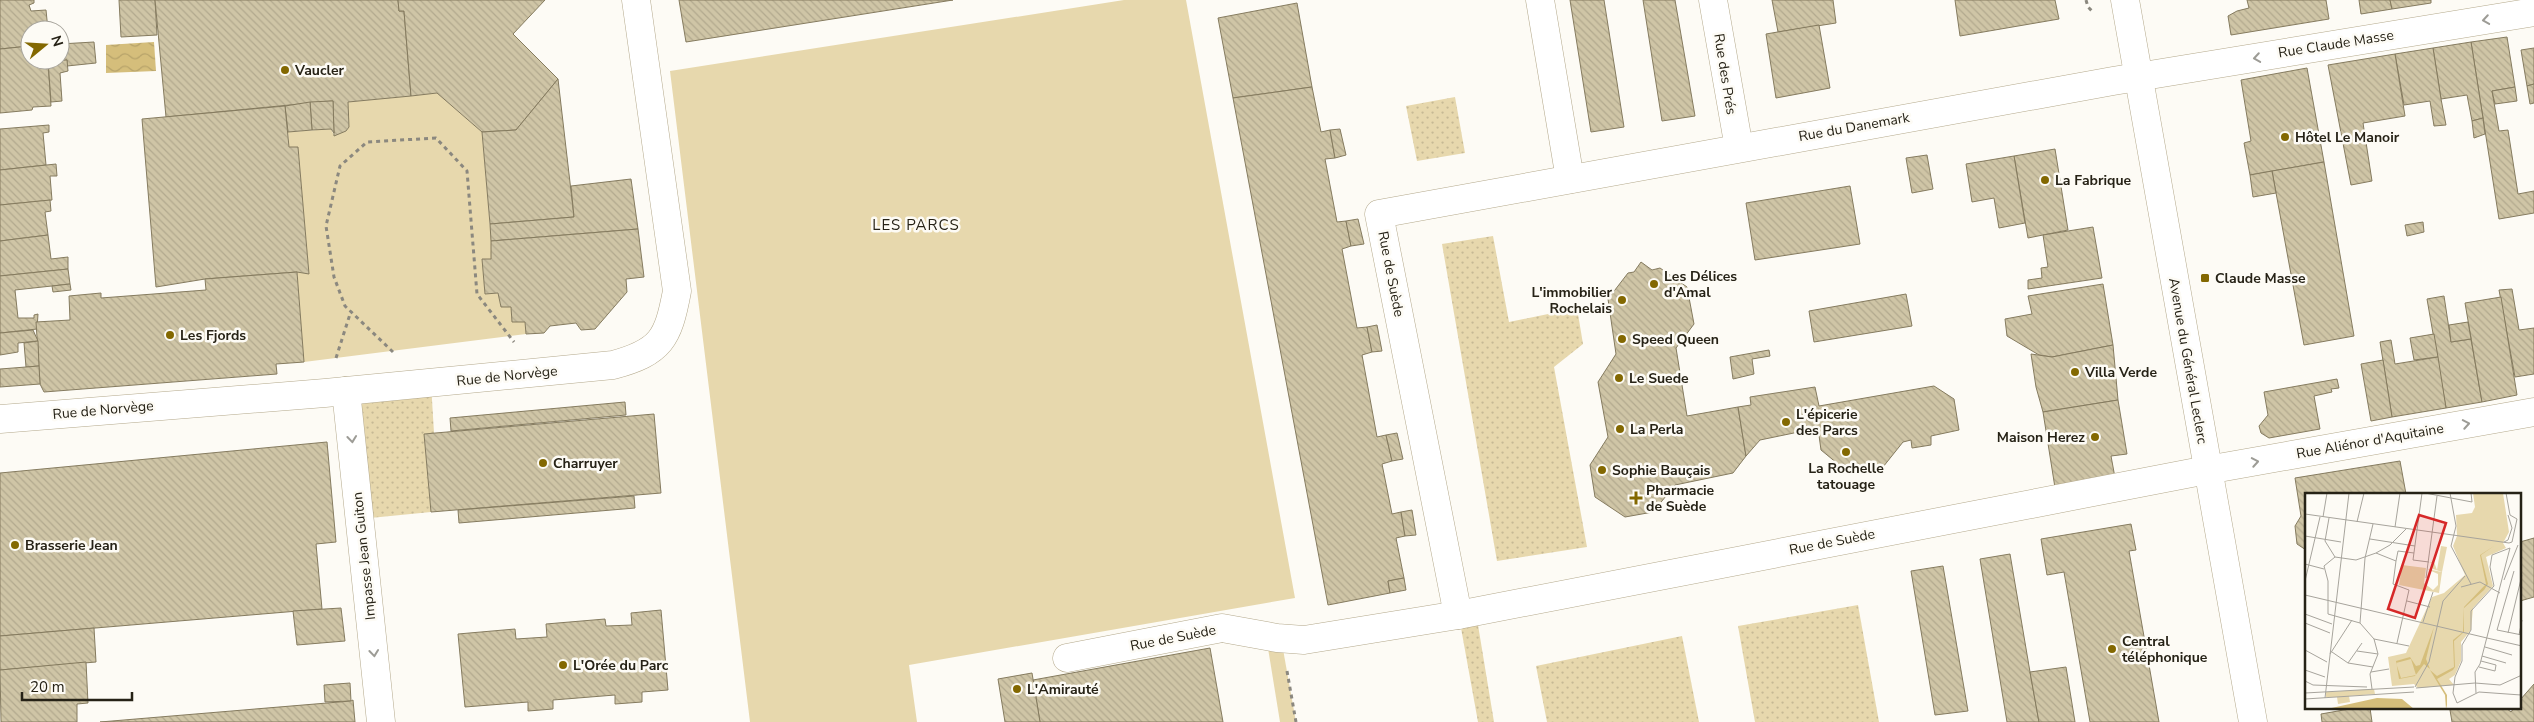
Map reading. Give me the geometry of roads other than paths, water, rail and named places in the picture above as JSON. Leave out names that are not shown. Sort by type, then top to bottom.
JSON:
[{"type":"street","name":"Rue de Norvège","points":[[0,419],[336,392],[613,365],[632,360],[657,347],[667,330],[677,291],[636,0]]},
{"type":"street","points":[[1540,0],[1570,179]]},
{"type":"street","name":"Rue des Prés","points":[[1713,0],[1739,148]]},
{"type":"street","name":"Avenue du Général Leclerc","points":[[2125,0],[2253,722]]},
{"type":"street","name":"Rue Claude Masse","points":[[2139,77],[2534,12]]},
{"type":"street","name":"Rue du Danemark","points":[[1570,179],[2139,77]]},
{"type":"street","name":"Rue de Suède","points":[[1458,615],[1379,214],[1570,179]]},
{"type":"street","name":"Impasse Jean Guiton","points":[[336,392],[381,722]]},
{"type":"street","name":"Rue Aliénor d'Aquitaine","points":[[2207,470],[2534,412]]},
{"type":"street","name":"Rue de Suède","points":[[1067,658],[1222,628],[1304,640],[1458,615],[2207,470]]},
{"type":"water","points":[[154,42],[156,71],[106,73],[106,45]]},
{"type":"place","name":"Vaucler","points":[[285,70]]},
{"type":"place","name":"Hôtel Le Manoir","points":[[2285,137]]},
{"type":"place","name":"La Fabrique","points":[[2045,180]]},
{"type":"place","name":"Claude Masse","points":[[2205,278]]},
{"type":"place","name":"Les Délices d'Amal","points":[[1654,284]]},
{"type":"place","name":"L'immobilier Rochelais","points":[[1622,300]]},
{"type":"place","name":"Les Fjords","points":[[170,335]]},
{"type":"place","name":"Speed Queen","points":[[1622,339]]},
{"type":"place","name":"Villa Verde","points":[[2075,372]]},
{"type":"place","name":"Le Suede","points":[[1619,378]]},
{"type":"place","name":"L'épicerie des Parcs","points":[[1786,422]]},
{"type":"place","name":"La Perla","points":[[1620,429]]},
{"type":"place","name":"Maison Herez","points":[[2095,437]]},
{"type":"place","name":"La Rochelle tatouage","points":[[1846,452]]},
{"type":"place","name":"Charruyer","points":[[543,463]]},
{"type":"place","name":"Sophie Bauçais","points":[[1602,470]]},
{"type":"place","name":"Pharmacie de Suède","points":[[1636,498]]},
{"type":"place","name":"Brasserie Jean","points":[[15,545]]},
{"type":"place","name":"Central téléphonique","points":[[2112,649]]},
{"type":"place","name":"L'Orée du Parc","points":[[563,665]]},
{"type":"place","name":"L'Amirauté","points":[[1017,689]]},
{"type":"district","name":"LES PARCS","points":[[916,225]]}]
